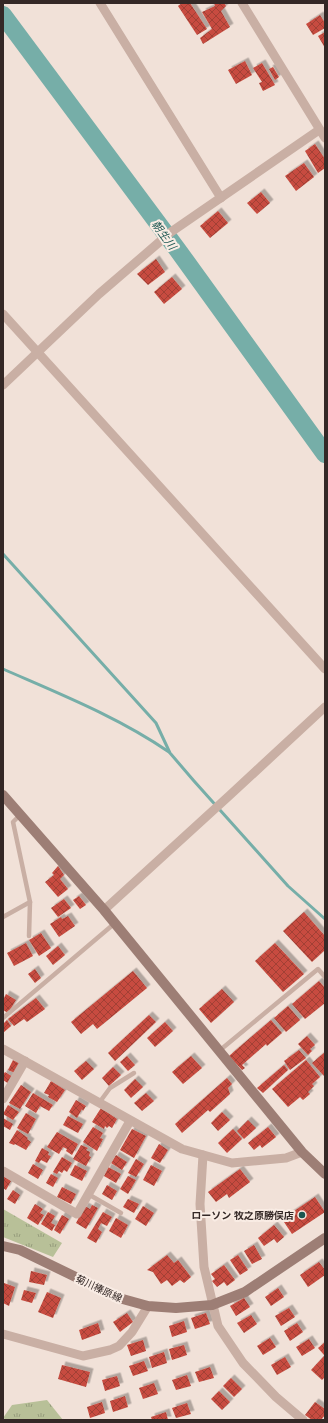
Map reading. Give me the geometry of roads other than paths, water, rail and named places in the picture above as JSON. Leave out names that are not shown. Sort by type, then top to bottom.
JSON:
[{"type":"street","points":[[100,3],[221,198]]},
{"type":"street","points":[[3,385],[99,294],[161,240],[221,198],[322,134],[242,3]]},
{"type":"street","points":[[3,314],[325,670]]},
{"type":"street","points":[[104,910],[325,707]]},
{"type":"street","points":[[3,795],[115,923],[302,1152],[325,1174]]},
{"type":"street","points":[[3,1049],[182,1149],[232,1164],[286,1158],[302,1152]]},
{"type":"street","points":[[3,1099],[25,1062]]},
{"type":"street","points":[[3,1171],[77,1214],[130,1121]]},
{"type":"street","points":[[203,1155],[200,1204],[204,1267],[218,1326],[243,1364],[276,1397],[303,1420]]},
{"type":"street","name":"菊川榛原線","points":[[3,1246],[20,1250],[119,1298],[148,1306],[176,1308],[212,1305],[245,1292],[325,1238]]},
{"type":"street","points":[[3,1334],[83,1356],[110,1350],[119,1346],[132,1332],[148,1306]]},
{"type":"lane","points":[[20,815],[13,822],[30,902],[29,936]]},
{"type":"lane","points":[[3,917],[30,902]]},
{"type":"lane","points":[[3,1018],[115,923]]},
{"type":"lane","points":[[219,1051],[318,970],[325,977]]},
{"type":"lane","points":[[99,1103],[110,1088],[134,1073]]},
{"type":"lane","points":[[88,1194],[121,1213]]},
{"type":"waterway","name":"朝生川","points":[[3,15],[177,249],[325,454]]},
{"type":"waterway","points":[[3,554],[156,723],[170,753],[194,781],[288,886],[325,919]]},
{"type":"waterway","points":[[3,669],[109,717],[150,739],[169,752]]},
{"type":"place","name":"ローソン 牧之原勝俣店","points":[[302,1215]]}]
